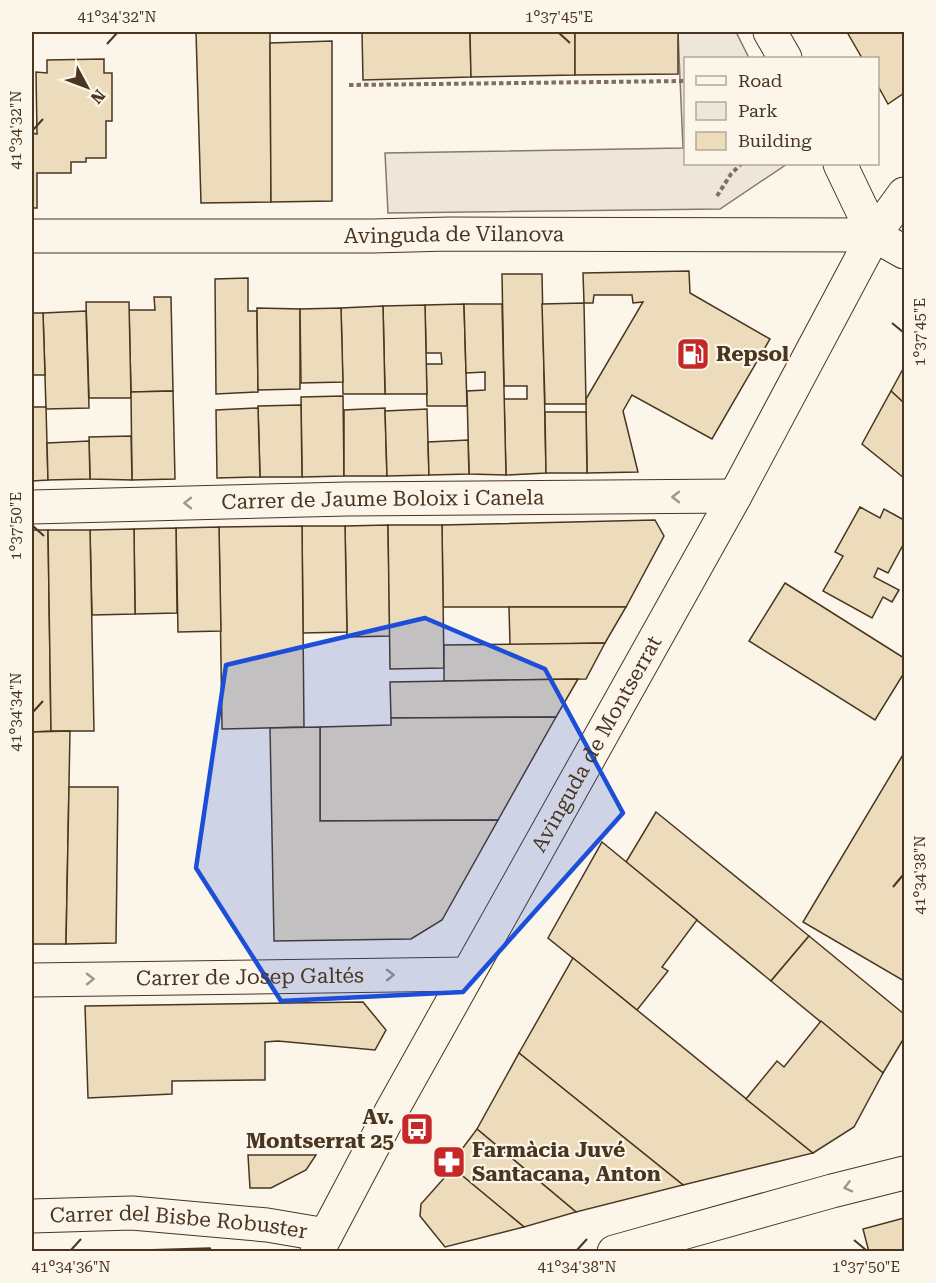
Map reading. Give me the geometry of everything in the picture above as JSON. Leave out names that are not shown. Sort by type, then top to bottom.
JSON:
[{"type":"street","points":[[770,32],[784,57]]},
{"type":"street","points":[[840,165],[874,235],[904,252]]},
{"type":"street","name":"Avinguda de Montserrat","points":[[322,1243],[467,974],[735,496],[874,235],[904,194]]},
{"type":"street","name":"Avinguda de Vilanova","points":[[32,236],[874,235]]},
{"type":"street","name":"Carrer de Jaume Boloix i Canela","points":[[32,507],[347,499],[735,496]]},
{"type":"street","name":"Carrer de Josep Galtés","points":[[32,980],[467,974]]},
{"type":"street","points":[[614,1251],[904,1173]]},
{"type":"street","name":"Carrer del Bisbe Robuster","points":[[32,1216],[132,1213],[267,1225],[322,1243]]},
{"type":"path","points":[[349,85],[684,81]]},
{"type":"highlighted area","points":[[425,618],[545,669],[623,813],[463,992],[281,1001],[196,868],[226,665]]},
{"type":"green space","points":[[678,32],[736,32],[748,57],[684,57],[684,165],[786,165],[720,209],[388,213],[385,153],[683,148]]},
{"type":"building","points":[[196,32],[270,32],[271,202],[201,203]]},
{"type":"building","points":[[362,32],[470,32],[471,77],[363,80]]},
{"type":"building","points":[[470,32],[575,32],[575,75],[471,77]]},
{"type":"building","points":[[575,32],[678,32],[678,74],[575,75]]},
{"type":"building","points":[[847,32],[904,32],[904,93],[888,104],[879,88],[879,57],[861,57]]},
{"type":"building","points":[[332,41],[332,201],[271,202],[270,43]]},
{"type":"building","points":[[104,59],[104,73],[112,73],[112,121],[106,121],[106,158],[86,158],[86,162],[71,162],[71,173],[37,173],[37,208],[32,208],[32,133],[37,134],[36,72],[47,73],[47,60]]},
{"type":"building","points":[[689,271],[690,293],[770,339],[712,439],[632,395],[623,411],[638,472],[587,473],[586,399],[643,302],[633,303],[632,295],[594,295],[593,303],[584,303],[583,273]]},
{"type":"building","points":[[502,274],[542,274],[546,473],[506,475],[504,399],[527,399],[527,386],[504,386]]},
{"type":"building","points":[[248,278],[248,311],[257,311],[258,392],[216,394],[215,279]]},
{"type":"building","points":[[154,297],[171,297],[173,391],[131,392],[129,310],[155,310]]},
{"type":"building","points":[[86,302],[129,302],[131,398],[89,398]]},
{"type":"building","points":[[584,303],[586,404],[545,404],[542,304]]},
{"type":"building","points":[[464,304],[467,406],[427,406],[426,364],[442,364],[441,353],[426,353],[425,305]]},
{"type":"building","points":[[464,304],[502,304],[506,475],[469,474],[467,391],[485,390],[485,372],[466,373]]},
{"type":"building","points":[[425,305],[427,394],[385,394],[383,306]]},
{"type":"building","points":[[383,306],[385,394],[343,394],[341,308]]},
{"type":"building","points":[[257,308],[300,309],[300,389],[258,390]]},
{"type":"building","points":[[341,308],[343,382],[301,383],[300,309]]},
{"type":"building","points":[[86,311],[89,408],[46,409],[43,313]]},
{"type":"building","points":[[32,313],[43,313],[45,375],[32,375]]},
{"type":"building","points":[[904,367],[904,403],[891,391]]},
{"type":"building","points":[[173,391],[175,479],[132,480],[131,392]]},
{"type":"building","points":[[891,391],[904,403],[904,478],[862,444]]},
{"type":"building","points":[[343,396],[344,476],[302,477],[301,397]]},
{"type":"building","points":[[301,405],[302,477],[260,477],[258,406]]},
{"type":"building","points":[[32,407],[46,407],[48,480],[32,481]]},
{"type":"building","points":[[258,408],[260,477],[217,478],[216,410]]},
{"type":"building","points":[[385,408],[387,476],[344,476],[344,410]]},
{"type":"building","points":[[427,409],[429,475],[387,476],[385,411]]},
{"type":"building","points":[[545,412],[586,412],[587,473],[546,473]]},
{"type":"building","points":[[131,436],[132,480],[90,479],[89,437]]},
{"type":"building","points":[[468,440],[469,474],[429,475],[428,442]]},
{"type":"building","points":[[89,441],[90,479],[48,480],[47,443]]},
{"type":"building","points":[[860,507],[880,518],[884,509],[904,520],[904,543],[888,573],[878,568],[874,577],[899,590],[892,602],[883,597],[872,618],[823,591],[843,556],[835,552]]},
{"type":"building","points":[[655,520],[664,536],[626,607],[443,607],[442,525]]},
{"type":"building","points":[[388,525],[390,636],[347,637],[345,526]]},
{"type":"building","points":[[388,525],[442,525],[444,668],[390,669]]},
{"type":"building","points":[[302,526],[345,526],[347,632],[303,633]]},
{"type":"building","points":[[302,526],[304,727],[222,729],[219,527]]},
{"type":"building","points":[[219,527],[221,631],[178,632],[176,528]]},
{"type":"building","points":[[176,528],[177,613],[135,614],[134,529]]},
{"type":"building","points":[[134,529],[135,614],[92,615],[90,530]]},
{"type":"building","points":[[32,530],[48,530],[51,731],[32,732]]},
{"type":"building","points":[[48,530],[90,530],[94,731],[51,731]]},
{"type":"building","points":[[785,583],[904,658],[904,673],[875,720],[749,641]]},
{"type":"building","points":[[509,607],[626,607],[605,643],[510,645]]},
{"type":"building","points":[[605,643],[586,679],[444,681],[444,645]]},
{"type":"building","points":[[578,679],[556,717],[391,718],[390,682]]},
{"type":"building","points":[[556,717],[498,820],[320,821],[320,727],[391,725],[391,718]]},
{"type":"building","points":[[320,727],[320,821],[498,820],[442,920],[411,939],[274,941],[270,728]]},
{"type":"building","points":[[70,731],[66,944],[32,944],[32,732]]},
{"type":"building","points":[[904,753],[904,981],[803,922]]},
{"type":"building","points":[[69,787],[118,787],[116,943],[66,944]]},
{"type":"building","points":[[656,812],[809,936],[771,981],[626,862]]},
{"type":"building","points":[[602,842],[697,920],[662,967],[668,971],[637,1010],[548,938]]},
{"type":"building","points":[[809,936],[904,1014],[904,1038],[883,1073],[771,981]]},
{"type":"building","points":[[573,958],[813,1153],[683,1185],[519,1053]]},
{"type":"building","points":[[363,1002],[386,1030],[375,1050],[278,1041],[265,1042],[265,1080],[172,1081],[172,1094],[88,1098],[85,1006]]},
{"type":"building","points":[[821,1021],[883,1073],[854,1127],[813,1153],[746,1099],[777,1061],[784,1067]]},
{"type":"building","points":[[519,1053],[683,1185],[576,1212],[477,1129]]},
{"type":"building","points":[[477,1129],[576,1212],[524,1227],[453,1168],[450,1165]]},
{"type":"building","points":[[248,1155],[316,1155],[306,1170],[271,1188],[250,1188]]},
{"type":"building","points":[[453,1168],[524,1227],[445,1247],[420,1216],[421,1204]]},
{"type":"building","points":[[904,1218],[904,1252],[869,1252],[863,1229]]},
{"type":"building","points":[[210,1248],[212,1252],[75,1252]]},
{"type":"place","name":"Repsol","points":[[693,354]]},
{"type":"place","name":"Av. Montserrat 25","points":[[417,1129]]},
{"type":"place","name":"Farmàcia Juvé Santacana, Anton","points":[[449,1162]]}]
